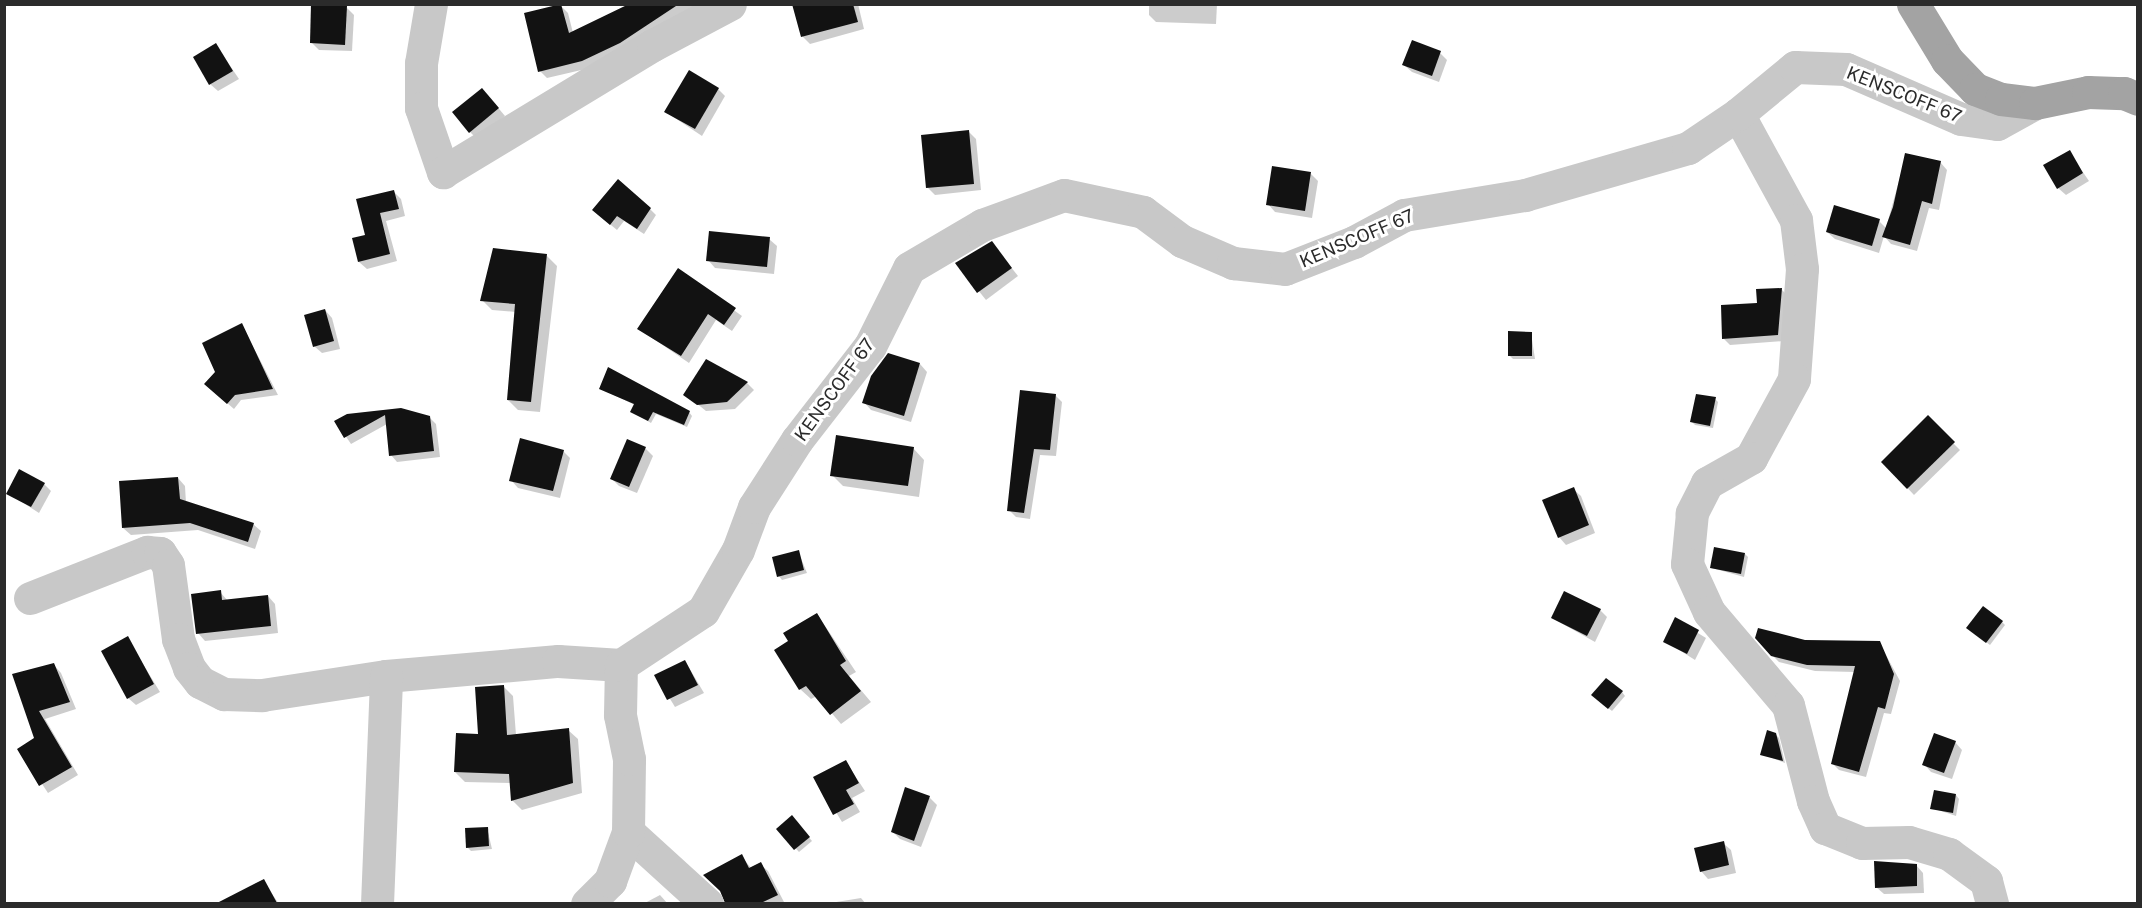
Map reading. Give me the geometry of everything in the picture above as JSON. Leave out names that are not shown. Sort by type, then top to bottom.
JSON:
[{"type":"main road","points":[[1913,4],[1947,60],[1975,89],[2001,99],[2035,103],[2088,92],[2124,93],[2138,99]]},
{"type":"street","points":[[431,4],[421,63],[422,108],[443,172],[653,45],[730,4]]},
{"type":"street","name":"KENSCOFF 67","points":[[621,665],[704,611],[738,550],[754,507],[797,440],[870,346],[909,268],[982,225],[1064,195],[1143,212],[1182,241],[1233,262],[1285,269],[1354,242],[1404,215],[1525,195],[1688,148],[1738,114],[1795,67],[1846,69],[1961,119],[1997,124],[2035,103]]},
{"type":"street","points":[[1738,114],[1796,220],[1802,269],[1794,379],[1751,458],[1707,483],[1692,513],[1687,564],[1709,612],[1788,705],[1813,801],[1825,828],[1863,843],[1909,842],[1949,854],[1986,881],[1992,903]]},
{"type":"street","points":[[30,598],[154,552],[160,553],[168,565],[178,639],[189,668],[200,682],[224,694],[262,695],[386,676],[558,661],[621,665],[620,715],[629,759],[628,832],[610,881],[587,903]]},
{"type":"street","points":[[377,903],[386,676]]},
{"type":"street","points":[[628,832],[662,867],[707,903]]},
{"type":"building","points":[[311,4],[347,6],[345,45],[310,43]]},
{"type":"building","points":[[561,4],[569,33],[629,4],[679,4],[620,43],[582,61],[538,72],[524,13]]},
{"type":"building","points":[[792,4],[853,4],[858,22],[801,37]]},
{"type":"building","points":[[1412,40],[1441,51],[1432,76],[1402,65]]},
{"type":"building","points":[[216,43],[233,71],[209,85],[193,57]]},
{"type":"building","points":[[689,70],[719,88],[695,129],[664,112]]},
{"type":"building","points":[[482,88],[499,108],[469,133],[452,112]]},
{"type":"building","points":[[969,130],[974,184],[926,188],[921,135]]},
{"type":"building","points":[[2070,150],[2083,173],[2057,189],[2043,165]]},
{"type":"building","points":[[1905,153],[1941,161],[1932,204],[1922,201],[1910,245],[1882,237],[1893,207]]},
{"type":"building","points":[[1272,166],[1311,172],[1305,211],[1266,205]]},
{"type":"building","points":[[618,179],[651,208],[637,229],[617,216],[610,225],[592,210]]},
{"type":"building","points":[[394,190],[399,209],[380,213],[390,254],[358,262],[352,238],[365,235],[356,199]]},
{"type":"building","points":[[1834,205],[1880,219],[1872,246],[1826,232]]},
{"type":"building","points":[[709,231],[770,237],[767,267],[706,261]]},
{"type":"building","points":[[992,241],[1012,268],[977,293],[955,263]]},
{"type":"building","points":[[493,248],[547,254],[531,402],[507,400],[515,304],[480,301]]},
{"type":"building","points":[[678,268],[736,308],[724,325],[708,314],[681,356],[637,329]]},
{"type":"building","points":[[1782,288],[1778,335],[1722,339],[1721,305],[1757,303],[1756,289]]},
{"type":"building","points":[[325,309],[334,341],[313,347],[304,315]]},
{"type":"building","points":[[242,323],[273,389],[235,395],[227,404],[204,384],[215,372],[202,343]]},
{"type":"building","points":[[1508,331],[1532,332],[1532,356],[1508,356]]},
{"type":"building","points":[[888,353],[920,363],[904,416],[862,403],[871,376]]},
{"type":"building","points":[[706,359],[748,382],[727,402],[697,405],[683,395]]},
{"type":"building","points":[[608,367],[690,411],[684,425],[653,412],[648,421],[630,412],[634,404],[599,389]]},
{"type":"building","points":[[1020,390],[1056,394],[1050,450],[1034,449],[1024,513],[1007,511]]},
{"type":"building","points":[[1696,394],[1716,397],[1710,426],[1690,422]]},
{"type":"building","points":[[401,408],[430,416],[434,451],[389,456],[385,415],[344,438],[334,421],[347,414]]},
{"type":"building","points":[[1928,415],[1955,442],[1907,489],[1881,462]]},
{"type":"building","points":[[836,435],[914,447],[908,486],[830,476]]},
{"type":"building","points":[[520,438],[564,450],[553,491],[509,481]]},
{"type":"building","points":[[627,439],[646,447],[629,487],[610,479]]},
{"type":"building","points":[[19,469],[45,483],[31,507],[6,494]]},
{"type":"building","points":[[178,477],[180,499],[254,523],[248,542],[190,523],[122,528],[119,481]]},
{"type":"building","points":[[1574,487],[1589,525],[1558,538],[1542,500]]},
{"type":"building","points":[[1714,547],[1745,553],[1741,574],[1710,568]]},
{"type":"building","points":[[799,550],[804,570],[777,577],[772,557]]},
{"type":"building","points":[[221,590],[222,600],[268,595],[271,626],[196,634],[191,594]]},
{"type":"building","points":[[1564,591],[1601,609],[1587,636],[1551,618]]},
{"type":"building","points":[[1983,606],[2003,621],[1986,643],[1966,628]]},
{"type":"building","points":[[817,613],[846,661],[840,665],[861,691],[830,715],[806,686],[799,690],[774,650],[788,641],[783,633]]},
{"type":"building","points":[[1675,617],[1699,630],[1687,654],[1663,642]]},
{"type":"building","points":[[1758,628],[1805,640],[1880,641],[1894,674],[1885,709],[1878,707],[1859,772],[1831,764],[1855,666],[1807,665],[1771,656],[1755,638]]},
{"type":"building","points":[[128,636],[154,684],[127,699],[101,651]]},
{"type":"building","points":[[685,660],[698,685],[667,700],[654,675]]},
{"type":"building","points":[[54,663],[70,702],[39,711],[72,767],[39,786],[17,749],[34,738],[12,674]]},
{"type":"building","points":[[1606,678],[1623,691],[1608,709],[1591,695]]},
{"type":"building","points":[[504,685],[507,735],[569,728],[573,783],[511,801],[509,774],[454,772],[456,733],[478,734],[475,687]]},
{"type":"building","points":[[1767,730],[1776,733],[1783,761],[1760,755]]},
{"type":"building","points":[[1934,733],[1956,741],[1944,773],[1922,765]]},
{"type":"building","points":[[846,760],[859,783],[846,790],[854,804],[833,815],[813,777]]},
{"type":"building","points":[[905,787],[930,796],[914,841],[891,832]]},
{"type":"building","points":[[1934,790],[1956,794],[1953,813],[1930,809]]},
{"type":"building","points":[[792,815],[810,837],[794,850],[776,829]]},
{"type":"building","points":[[488,827],[489,846],[466,848],[465,828]]},
{"type":"building","points":[[1724,841],[1729,865],[1700,872],[1694,848]]},
{"type":"building","points":[[742,854],[749,868],[761,862],[778,895],[761,903],[725,903],[720,891],[703,875]]},
{"type":"building","points":[[1874,861],[1917,864],[1917,886],[1875,888]]},
{"type":"building","points":[[264,879],[277,903],[217,903]]}]
